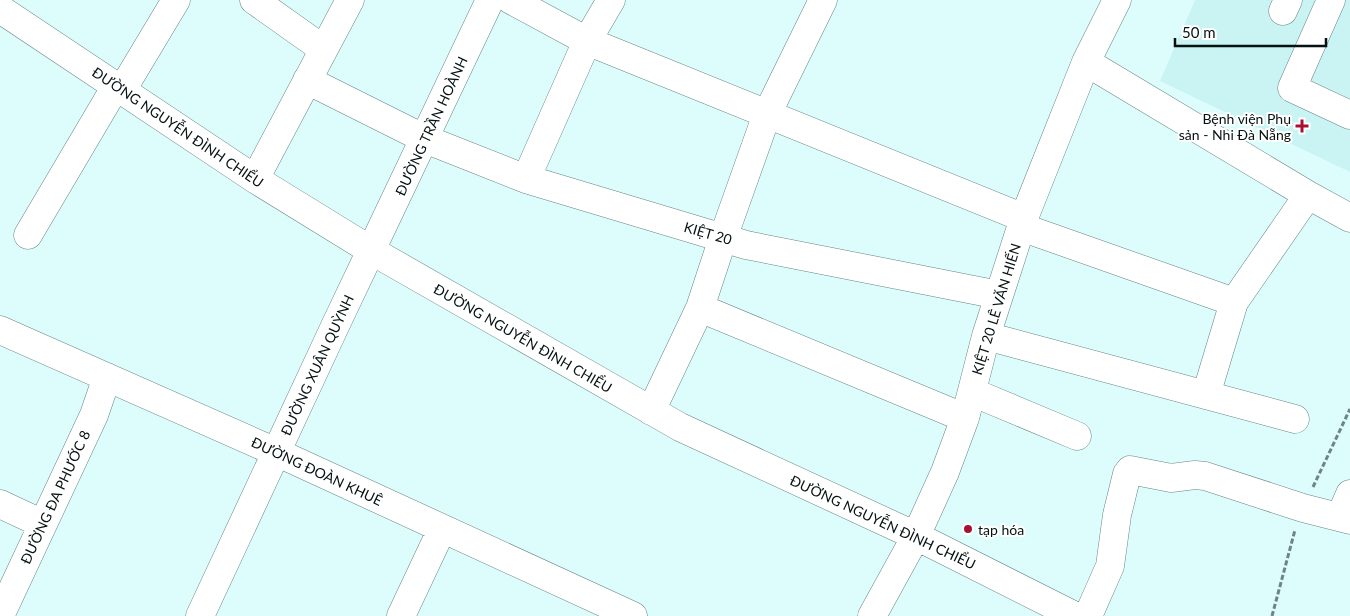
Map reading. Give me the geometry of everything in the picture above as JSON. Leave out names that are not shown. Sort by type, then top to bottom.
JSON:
[{"type":"street","points":[[28,235],[176,0]]},
{"type":"street","points":[[254,0],[323,49]]},
{"type":"street","points":[[255,180],[350,0]]},
{"type":"street","name":"ĐƯỜNG TRẦN HOÀNH","points":[[372,251],[490,0]]},
{"type":"street","points":[[511,0],[587,41],[767,114],[1023,222],[1234,302]]},
{"type":"street","points":[[526,179],[587,41],[611,0]]},
{"type":"street","points":[[651,411],[700,308],[767,114],[823,0]]},
{"type":"street","name":"KIỆT 20 LÊ VĂN HIẾN","points":[[872,616],[916,536],[945,472],[965,418],[986,336],[1023,222],[1086,62],[1117,0]]},
{"type":"street","points":[[1331,0],[1292,88],[1350,115]]},
{"type":"street","name":"ĐƯỜNG NGUYỄN ĐÌNH CHIỂU","points":[[0,9],[255,180],[372,251],[680,428],[916,536],[1075,616]]},
{"type":"street","points":[[1086,62],[1308,195],[1350,218]]},
{"type":"street","name":"KIỆT 20","points":[[307,80],[425,140],[526,179],[746,245],[999,295]]},
{"type":"street","points":[[1206,395],[1234,302],[1308,195]]},
{"type":"street","name":"ĐƯỜNG XUÂN QUỲNH","points":[[200,616],[372,251]]},
{"type":"street","points":[[700,308],[965,418]]},
{"type":"street","name":"ĐƯỜNG ĐOÀN KHUÊ","points":[[0,330],[276,452],[633,616]]},
{"type":"street","points":[[986,336],[1295,419]]},
{"type":"street","name":"ĐƯỜNG ĐA PHƯỚC 8","points":[[0,616],[94,415],[107,377]]},
{"type":"street","points":[[972,392],[1076,436]]},
{"type":"street","points":[[1088,616],[1110,566],[1121,495],[1130,470],[1171,478],[1195,475],[1205,476],[1303,508],[1346,511]]},
{"type":"street","points":[[0,504],[43,524]]},
{"type":"street","points":[[401,616],[442,529]]},
{"type":"shaded area","name":"Bệnh viện Phụ sản - Nhi Đà Nẵng","points":[[1195,0],[1350,0],[1350,172],[1160,81]]},
{"type":"place","name":"Bệnh viện Phụ sản - Nhi Đà Nẵng","points":[[1302,126]]},
{"type":"place","name":"tạp hóa","points":[[968,529]]}]
